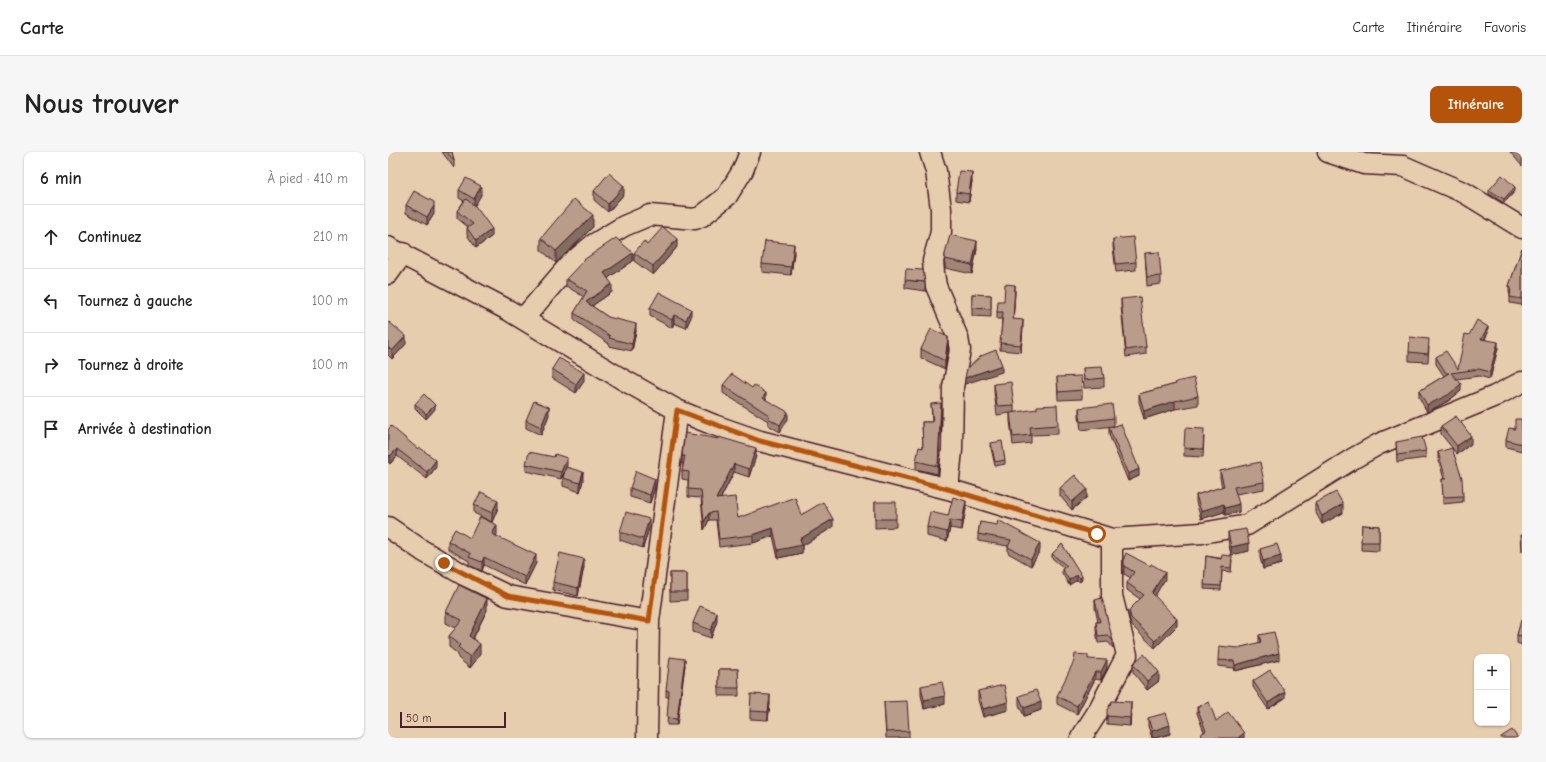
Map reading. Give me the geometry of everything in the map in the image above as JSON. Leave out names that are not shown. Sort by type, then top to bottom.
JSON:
[{"type":"street","points":[[523,319],[570,264],[594,244],[624,226],[650,215],[695,219],[702,216],[727,196],[743,170],[750,152]]},
{"type":"street","points":[[930,152],[940,191],[941,209],[941,232],[933,261],[934,273],[936,286],[958,338],[960,350],[954,387],[952,450],[948,489]]},
{"type":"street","points":[[1328,152],[1364,164],[1403,159],[1465,193],[1522,228]]},
{"type":"street","points":[[388,274],[396,250],[523,319],[622,379],[677,410],[760,441],[948,489],[1112,539],[1202,533],[1247,524],[1379,444],[1495,396],[1522,382]]},
{"type":"street","points":[[647,738],[649,621],[677,410]]},
{"type":"street","points":[[388,527],[423,551],[464,575],[508,596],[649,621]]},
{"type":"street","points":[[1081,738],[1097,713],[1127,655],[1112,596],[1112,539]]},
{"type":"building","points":[[447,152],[452,152],[454,161]]},
{"type":"building","points":[[1517,152],[1522,152],[1522,158]]},
{"type":"building","points":[[959,171],[972,172],[969,194],[956,192]]},
{"type":"building","points":[[609,173],[624,186],[608,204],[594,191]]},
{"type":"building","points":[[1502,175],[1515,187],[1504,199],[1489,190]]},
{"type":"building","points":[[466,178],[481,186],[474,199],[459,190]]},
{"type":"building","points":[[414,191],[434,202],[434,206],[427,217],[406,205]]},
{"type":"building","points":[[466,199],[476,207],[492,229],[476,241],[467,228],[473,224],[457,211]]},
{"type":"building","points":[[574,199],[593,215],[556,251],[541,238]]},
{"type":"building","points":[[663,227],[677,239],[653,266],[634,253],[644,241],[647,245]]},
{"type":"building","points":[[950,235],[977,241],[972,265],[945,259]]},
{"type":"building","points":[[1133,237],[1136,262],[1116,264],[1113,239]]},
{"type":"building","points":[[616,238],[633,253],[604,273],[612,284],[586,302],[608,317],[636,324],[632,344],[609,338],[610,336],[574,313],[587,291],[566,279],[585,259]]},
{"type":"building","points":[[765,241],[794,244],[791,267],[762,264]]},
{"type":"building","points":[[1522,248],[1522,299],[1510,297],[1511,287],[1509,286]]},
{"type":"building","points":[[1159,252],[1161,276],[1147,277],[1145,253]]},
{"type":"building","points":[[906,269],[923,270],[925,282],[905,280]]},
{"type":"building","points":[[1005,284],[1015,285],[1013,319],[1023,320],[1021,345],[1000,343],[1003,312],[997,312],[998,301],[1004,301]]},
{"type":"building","points":[[659,292],[691,309],[686,320],[674,315],[672,320],[650,308]]},
{"type":"building","points":[[972,294],[991,295],[991,309],[972,308]]},
{"type":"building","points":[[1140,297],[1146,347],[1126,350],[1121,299]]},
{"type":"building","points":[[1477,320],[1488,327],[1481,339],[1498,342],[1490,372],[1479,369],[1451,373],[1461,384],[1448,395],[1427,405],[1419,391],[1449,373],[1446,373],[1436,357],[1446,351],[1458,369],[1465,334],[1469,335]]},
{"type":"building","points":[[389,322],[406,336],[392,351],[388,347]]},
{"type":"building","points":[[931,329],[948,337],[945,361],[921,349]]},
{"type":"building","points":[[1410,337],[1429,339],[1428,354],[1409,352]]},
{"type":"building","points":[[996,350],[1002,365],[965,378],[967,369],[981,356]]},
{"type":"building","points":[[559,358],[584,373],[576,384],[552,369]]},
{"type":"building","points":[[1102,367],[1104,378],[1084,380],[1083,368]]},
{"type":"building","points":[[732,374],[752,388],[754,385],[766,393],[763,398],[788,412],[780,425],[768,418],[769,415],[723,385]]},
{"type":"building","points":[[1081,376],[1082,390],[1058,392],[1057,377]]},
{"type":"building","points":[[1194,378],[1198,396],[1175,401],[1144,411],[1139,394]]},
{"type":"building","points":[[1011,382],[1014,405],[997,406],[994,384]]},
{"type":"building","points":[[424,394],[435,405],[426,414],[415,404]]},
{"type":"building","points":[[534,401],[549,407],[541,427],[526,420]]},
{"type":"building","points":[[941,403],[938,466],[916,461],[919,447],[923,448],[922,422],[933,422],[931,404]]},
{"type":"building","points":[[1112,404],[1114,418],[1081,422],[1079,408]]},
{"type":"building","points":[[1057,405],[1058,425],[1030,427],[1031,435],[1013,437],[1010,413],[1037,409],[1037,406]]},
{"type":"building","points":[[1456,416],[1471,436],[1457,446],[1441,426]]},
{"type":"building","points":[[1515,419],[1522,419],[1522,444],[1506,440],[1509,428],[1515,429]]},
{"type":"building","points":[[1121,424],[1139,469],[1128,474],[1109,428]]},
{"type":"building","points":[[391,426],[418,449],[419,447],[436,460],[427,472],[397,449],[390,456],[388,454],[388,430]]},
{"type":"building","points":[[1185,428],[1204,429],[1203,449],[1184,448]]},
{"type":"building","points":[[685,433],[719,439],[719,437],[756,448],[749,469],[734,464],[716,499],[735,497],[738,518],[795,497],[801,515],[823,502],[833,519],[800,539],[802,545],[778,550],[773,528],[753,535],[719,539],[716,512],[709,513],[704,522],[701,490],[688,489],[689,472],[682,471],[685,456],[682,456]]},
{"type":"building","points":[[1422,437],[1426,451],[1397,455],[1396,442]]},
{"type":"building","points":[[1002,441],[1005,460],[995,462],[991,443]]},
{"type":"building","points":[[1452,448],[1462,478],[1463,496],[1443,497],[1442,479],[1446,479],[1438,452]]},
{"type":"building","points":[[529,452],[554,457],[555,454],[567,458],[561,472],[526,464]]},
{"type":"building","points":[[1260,462],[1264,482],[1234,487],[1239,504],[1225,508],[1224,504],[1201,511],[1196,495],[1224,486],[1220,471]]},
{"type":"building","points":[[566,467],[583,472],[580,483],[563,478]]},
{"type":"building","points":[[636,471],[655,479],[650,495],[630,488]]},
{"type":"building","points":[[1075,475],[1087,489],[1072,502],[1060,488]]},
{"type":"building","points":[[481,492],[498,500],[492,513],[474,505]]},
{"type":"building","points":[[1336,492],[1343,504],[1322,516],[1315,503]]},
{"type":"building","points":[[953,497],[966,501],[962,522],[950,520],[947,532],[927,527],[930,512],[948,516]]},
{"type":"building","points":[[875,502],[896,502],[896,519],[875,519]]},
{"type":"building","points":[[626,512],[649,519],[643,539],[620,532]]},
{"type":"building","points":[[480,517],[497,525],[492,534],[536,555],[525,577],[484,557],[482,562],[469,557],[471,554],[448,541],[455,529],[470,538]]},
{"type":"building","points":[[998,520],[1040,543],[1031,559],[1008,547],[1011,540],[978,534],[980,522],[997,525]]},
{"type":"building","points":[[1362,525],[1379,526],[1379,542],[1361,542]]},
{"type":"building","points":[[1246,529],[1249,543],[1231,547],[1228,532]]},
{"type":"building","points":[[1062,544],[1082,576],[1080,578],[1077,575],[1069,580],[1062,569],[1067,566],[1052,554]]},
{"type":"building","points":[[1277,544],[1281,556],[1263,561],[1260,549]]},
{"type":"building","points":[[560,553],[584,559],[578,588],[553,582]]},
{"type":"building","points":[[1126,553],[1165,572],[1152,593],[1177,619],[1155,641],[1131,618],[1129,610],[1144,595],[1127,583],[1134,572],[1124,566],[1124,558]]},
{"type":"building","points":[[1222,555],[1232,556],[1231,568],[1222,567],[1221,586],[1204,585],[1206,556],[1221,559]]},
{"type":"building","points":[[670,573],[687,573],[687,592],[670,592]]},
{"type":"building","points":[[459,585],[487,599],[469,636],[480,644],[470,657],[458,647],[460,645],[449,636],[462,620],[446,612]]},
{"type":"building","points":[[1102,598],[1113,641],[1108,635],[1098,636],[1096,622],[1100,622],[1095,600]]},
{"type":"building","points":[[700,606],[717,613],[711,630],[693,623]]},
{"type":"building","points":[[1522,620],[1522,636],[1517,635]]},
{"type":"building","points":[[1274,632],[1279,653],[1235,665],[1234,661],[1218,660],[1219,646],[1238,648],[1261,642],[1259,635]]},
{"type":"building","points":[[1075,654],[1088,655],[1088,659],[1107,660],[1101,672],[1095,672],[1077,706],[1057,696],[1074,661]]},
{"type":"building","points":[[1144,654],[1159,672],[1147,681],[1133,664]]},
{"type":"building","points":[[670,657],[685,659],[677,719],[667,718],[669,691],[666,690]]},
{"type":"building","points":[[719,669],[738,669],[739,688],[719,688]]},
{"type":"building","points":[[1270,670],[1285,692],[1268,703],[1253,681]]},
{"type":"building","points":[[942,682],[945,696],[924,700],[921,686]]},
{"type":"building","points":[[1004,685],[1008,702],[983,709],[978,691]]},
{"type":"building","points":[[1036,690],[1041,702],[1024,708],[1019,696]]},
{"type":"building","points":[[751,694],[770,695],[768,712],[750,711]]},
{"type":"building","points":[[907,701],[909,731],[886,732],[884,702]]},
{"type":"building","points":[[1112,701],[1131,702],[1130,718],[1107,716],[1107,710]]},
{"type":"building","points":[[1209,702],[1216,721],[1228,712],[1244,733],[1238,738],[1201,738],[1202,733],[1206,731],[1197,707]]},
{"type":"building","points":[[1166,713],[1170,725],[1152,731],[1148,718]]},
{"type":"building","points":[[1512,730],[1518,738],[1501,738],[1501,737]]},
{"type":"route","points":[[444,563],[464,575],[508,596],[649,621],[677,410],[760,441],[948,489],[1097,534]]}]
